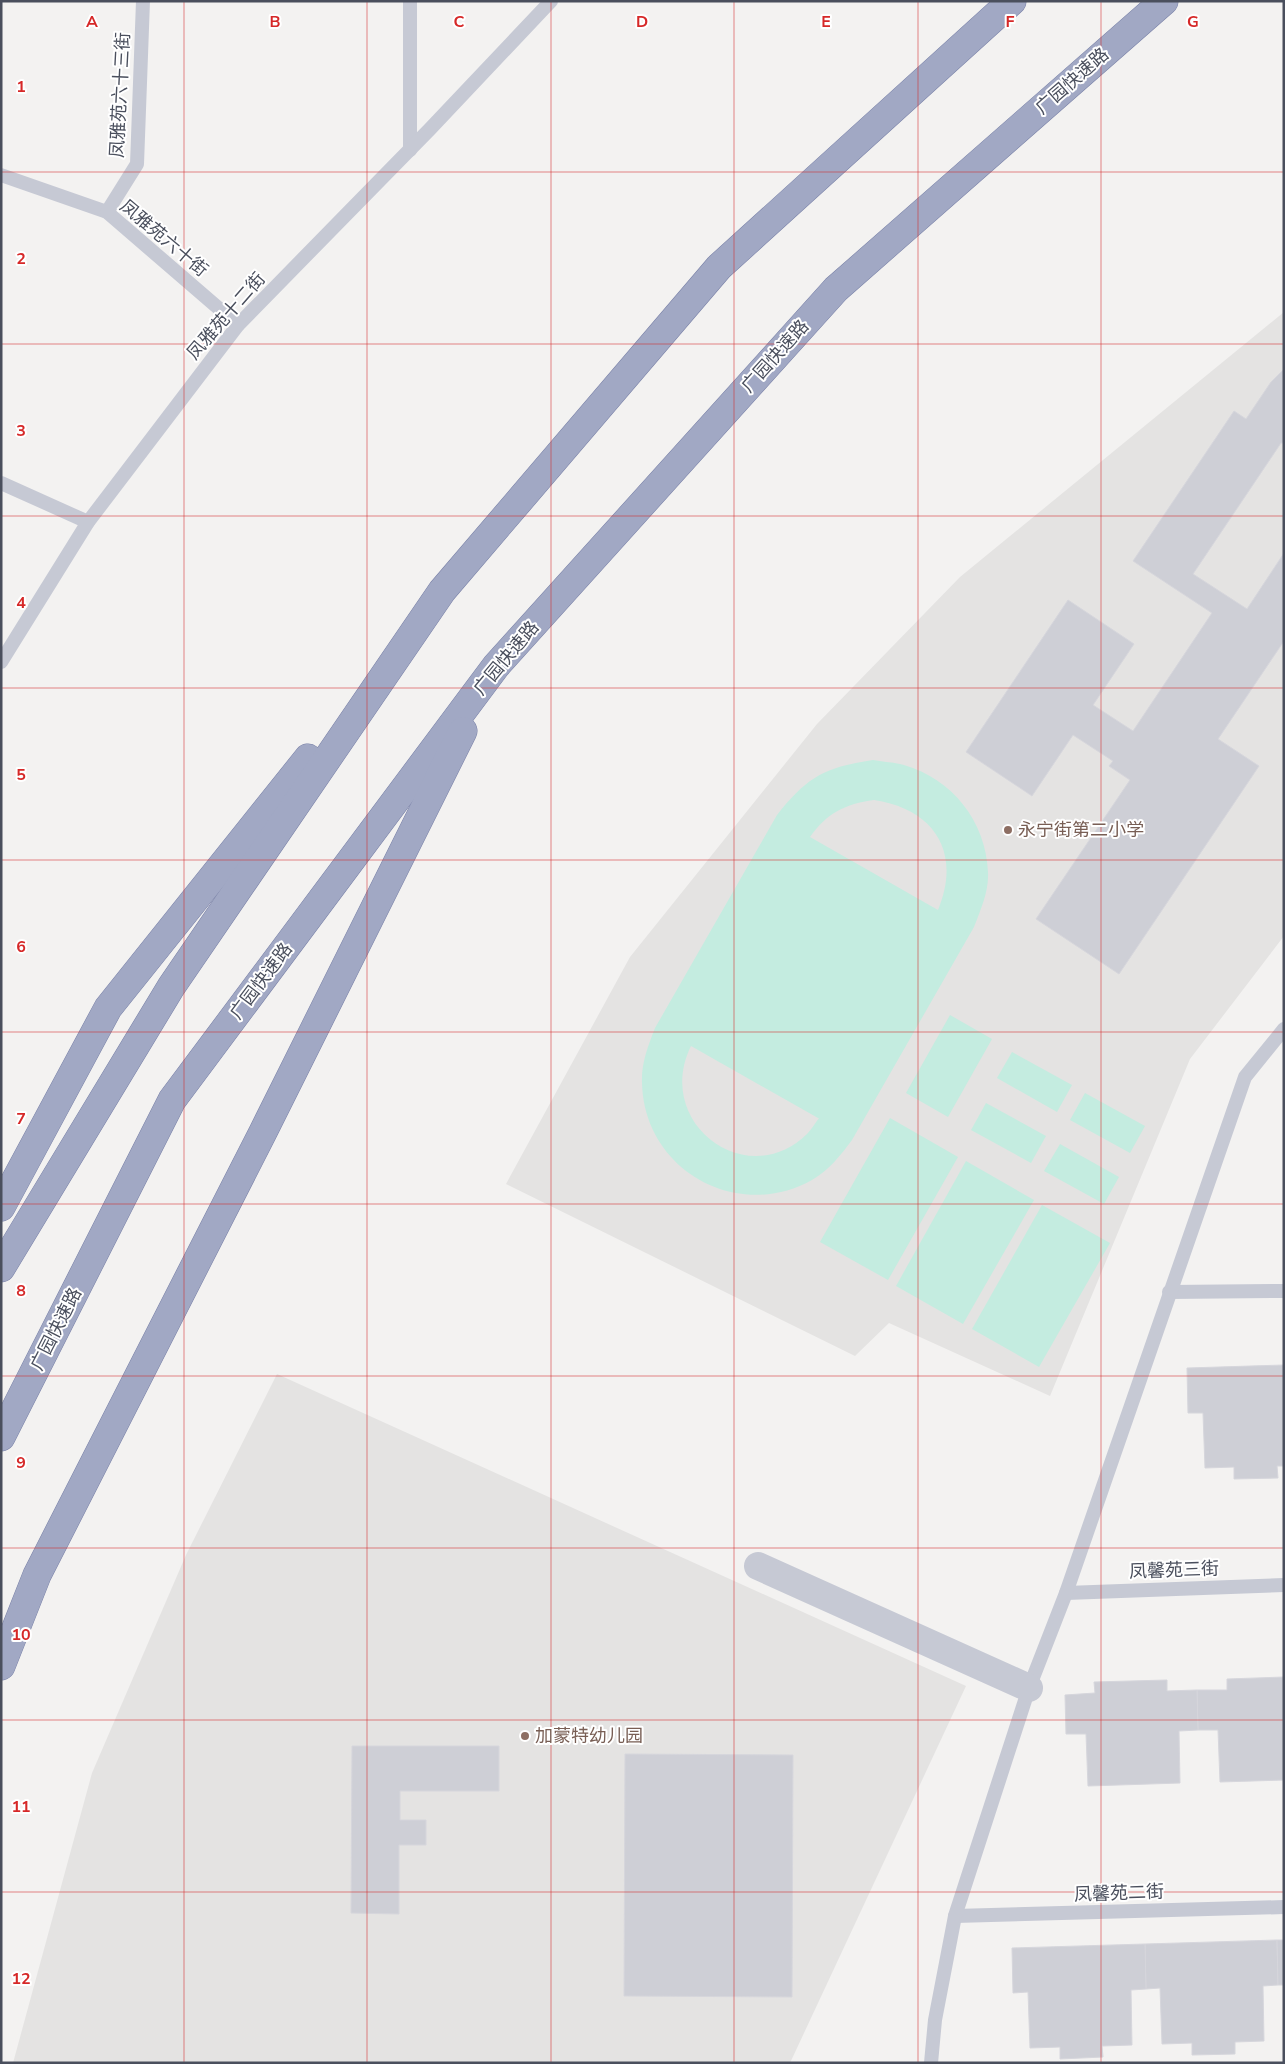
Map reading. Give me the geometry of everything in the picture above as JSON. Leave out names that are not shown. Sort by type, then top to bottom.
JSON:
[{"type":"highway","points":[[1,1207],[108,1008],[442,590],[719,267],[1012,1]]},
{"type":"highway","name":"广园快速路","points":[[1,1437],[172,1100],[496,666],[836,289],[1164,1]]},
{"type":"highway","points":[[1,1268],[171,987],[442,590]]},
{"type":"highway","points":[[1,1666],[37,1575],[263,1132],[496,666]]},
{"type":"street","points":[[758,1566],[1029,1688]]},
{"type":"lane","name":"凤雅苑六十三街","points":[[107,212],[137,164],[143,1]]},
{"type":"lane","points":[[410,1],[410,150]]},
{"type":"lane","name":"凤雅苑十二街","points":[[1,662],[88,522],[238,325],[410,150],[551,1]]},
{"type":"lane","name":"凤雅苑六十街","points":[[1,175],[107,212],[238,325]]},
{"type":"lane","points":[[1,483],[88,522]]},
{"type":"lane","points":[[931,2063],[935,2020],[956,1916],[1029,1688],[1066,1593],[1245,1077],[1284,1030]]},
{"type":"lane","points":[[1169,1292],[1284,1290]]},
{"type":"lane","name":"凤馨苑三街","points":[[1066,1593],[1284,1585]]},
{"type":"lane","name":"凤馨苑二街","points":[[956,1916],[1284,1907]]},
{"type":"shaded area","name":"永宁街第二小学","points":[[1284,312],[1284,936],[1190,1059],[1050,1396],[889,1323],[855,1356],[506,1184],[630,957],[817,724],[960,577]]},
{"type":"shaded area","name":"加蒙特幼儿园","points":[[277,1374],[966,1686],[790,2063],[13,2063],[92,1773],[186,1555]]},
{"type":"green space","points":[[873,760],[904,765],[937,780],[951,792],[973,819],[981,836],[986,853],[988,872],[984,900],[974,927],[852,1140],[839,1157],[824,1172],[812,1180],[783,1191],[754,1195],[726,1191],[700,1180],[677,1163],[659,1141],[647,1114],[642,1083],[644,1062],[648,1048],[655,1028],[777,815],[798,791],[818,776],[829,770]],"holes":[[[874,800],[895,805],[913,813],[927,823],[938,837],[944,852],[947,870],[945,889],[938,910],[810,837],[823,822],[838,811],[854,804]],[[691,1046],[818,1118],[819,1118],[807,1134],[783,1150],[758,1156],[734,1152],[712,1141],[695,1123],[685,1101],[683,1074]]]},
{"type":"green space","points":[[950,1015],[992,1039],[948,1117],[906,1093]]},
{"type":"green space","points":[[1012,1052],[1072,1085],[1057,1112],[997,1078]]},
{"type":"green space","points":[[1085,1093],[1145,1126],[1130,1153],[1070,1120]]},
{"type":"green space","points":[[986,1103],[1046,1136],[1031,1163],[971,1130]]},
{"type":"green space","points":[[890,1118],[958,1157],[888,1280],[820,1242]]},
{"type":"green space","points":[[1060,1144],[1119,1177],[1104,1204],[1044,1171]]},
{"type":"green space","points":[[966,1161],[1034,1200],[963,1324],[896,1286]]},
{"type":"green space","points":[[1042,1205],[1110,1243],[1039,1367],[972,1329]]},
{"type":"building","points":[[1284,369],[1284,443],[1281,443],[1193,574],[1247,609],[1284,553],[1284,641],[1218,739],[1259,766],[1119,974],[1036,919],[1130,780],[1109,766],[1113,761],[1073,735],[1032,796],[966,752],[1068,600],[1134,644],[1093,705],[1133,731],[1212,613],[1133,561],[1234,411],[1246,419],[1271,382]]},
{"type":"building","points":[[1284,1365],[1284,1466],[1277,1466],[1278,1478],[1234,1479],[1234,1467],[1205,1468],[1203,1413],[1188,1413],[1187,1368]]},
{"type":"building","points":[[1284,1677],[1284,1780],[1220,1782],[1218,1730],[1198,1730],[1197,1690],[1227,1690],[1227,1679]]},
{"type":"building","points":[[1167,1680],[1167,1691],[1197,1690],[1198,1730],[1179,1731],[1180,1783],[1088,1786],[1086,1734],[1066,1734],[1065,1695],[1095,1693],[1094,1682]]},
{"type":"building","points":[[352,1746],[499,1746],[499,1791],[400,1791],[400,1820],[426,1820],[426,1845],[399,1845],[399,1914],[351,1913]]},
{"type":"building","points":[[625,1754],[793,1755],[792,1997],[624,1996]]},
{"type":"building","points":[[1277,1940],[1278,1985],[1263,1986],[1264,2041],[1235,2042],[1235,2054],[1192,2055],[1192,2043],[1162,2044],[1160,1988],[1146,1989],[1145,1944]]},
{"type":"building","points":[[1277,1940],[1284,1940],[1284,1985],[1278,1985]]},
{"type":"building","points":[[1145,1944],[1146,1989],[1131,1990],[1132,2045],[1102,2046],[1103,2057],[1060,2059],[1060,2047],[1030,2048],[1028,1992],[1013,1993],[1012,1948]]},
{"type":"place","name":"永宁街第二小学","points":[[1008,830]]},
{"type":"place","name":"加蒙特幼儿园","points":[[525,1736]]}]
